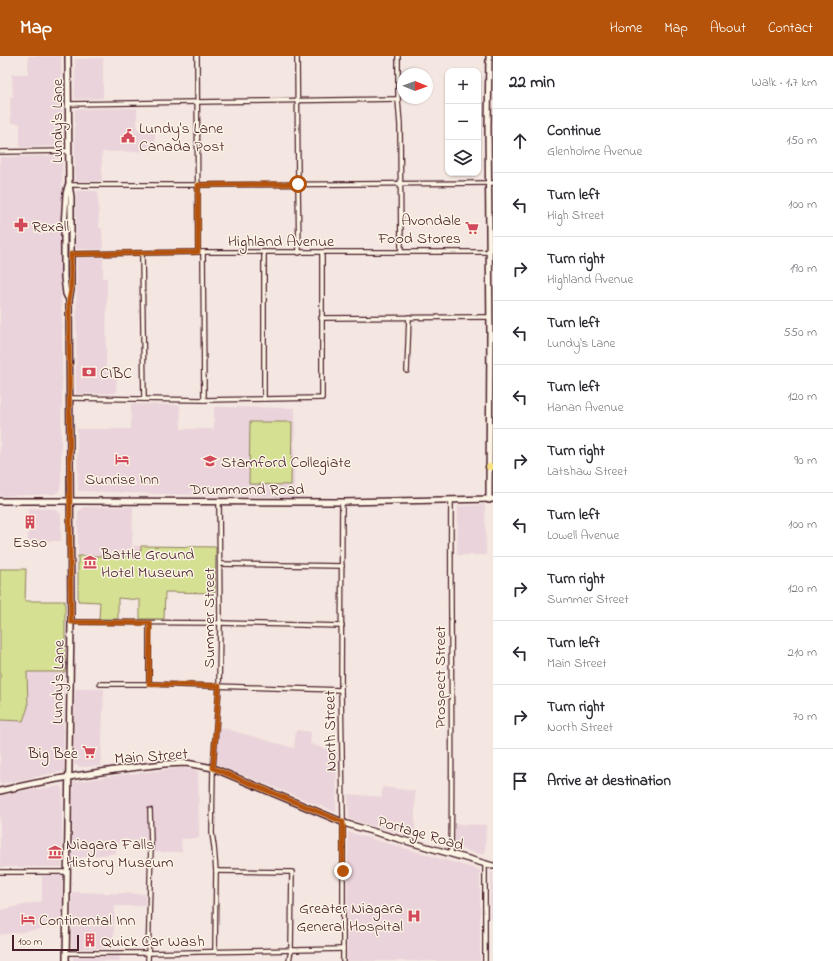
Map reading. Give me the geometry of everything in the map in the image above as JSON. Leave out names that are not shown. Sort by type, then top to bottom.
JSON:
[{"type":"main road","name":"Lundy's Lane","points":[[68,56],[68,185],[64,227],[64,272],[65,292],[69,300]]},
{"type":"main road","points":[[489,56],[488,126],[491,183],[491,500]]},
{"type":"main road","name":"Lundy's Lane","points":[[66,961],[71,622],[69,300],[71,290],[71,197],[68,185]]},
{"type":"main road","name":"Drummond Road","points":[[0,501],[342,502],[491,500]]},
{"type":"main road","name":"Main Street","points":[[0,791],[68,777],[130,768],[189,763],[213,768],[343,822]]},
{"type":"main road","name":"Portage Road","points":[[343,822],[493,866]]},
{"type":"street","points":[[197,56],[198,252]]},
{"type":"street","points":[[298,56],[298,184],[300,252]]},
{"type":"street","points":[[398,56],[398,68]]},
{"type":"street","points":[[68,104],[397,99]]},
{"type":"street","points":[[398,104],[400,125],[401,252]]},
{"type":"street","points":[[0,152],[68,151]]},
{"type":"street","points":[[68,185],[491,183]]},
{"type":"street","name":"Highland Avenue","points":[[71,254],[198,252],[490,252]]},
{"type":"street","points":[[204,252],[204,400]]},
{"type":"street","points":[[70,398],[204,400],[322,398],[322,252]]},
{"type":"street","points":[[264,253],[264,399]]},
{"type":"street","points":[[142,254],[144,399]]},
{"type":"street","points":[[407,371],[410,317]]},
{"type":"street","points":[[321,318],[490,317]]},
{"type":"street","name":"Prospect Street","points":[[451,500],[451,854]]},
{"type":"street","name":"Summer Street","points":[[215,951],[216,870],[212,833],[213,768],[219,686],[219,501]]},
{"type":"street","name":"North Street","points":[[342,502],[341,690],[343,961]]},
{"type":"street","points":[[220,564],[342,566]]},
{"type":"street","points":[[71,622],[342,626]]},
{"type":"street","points":[[149,684],[150,623]]},
{"type":"street","points":[[100,684],[149,684],[341,690]]},
{"type":"street","points":[[148,961],[151,844],[150,810]]},
{"type":"street","points":[[485,864],[485,961]]},
{"type":"street","points":[[216,870],[292,872],[291,950],[289,961]]},
{"type":"street","points":[[0,872],[67,872]]},
{"type":"street","points":[[66,953],[343,949]]},
{"type":"shaded area","points":[[28,56],[61,56],[62,146],[20,147],[20,123],[11,123],[10,97],[13,97],[12,74],[28,74]]},
{"type":"shaded area","points":[[103,58],[103,98],[75,99],[75,59]]},
{"type":"shaded area","points":[[137,108],[137,129],[155,130],[155,151],[102,152],[102,181],[75,181],[75,109]]},
{"type":"shaded area","points":[[62,156],[60,225],[62,320],[61,484],[59,491],[55,494],[0,496],[0,157]]},
{"type":"shaded area","points":[[76,191],[98,191],[99,228],[102,228],[103,249],[76,249]]},
{"type":"shaded area","points":[[77,258],[103,258],[103,278],[107,278],[106,368],[117,368],[116,393],[76,394]]},
{"type":"shaded area","name":"Stamford Collegiate","points":[[131,404],[180,405],[181,429],[214,429],[214,407],[295,408],[294,497],[78,491],[77,429],[131,429]]},
{"type":"shaded area","points":[[485,505],[486,555],[457,555],[458,506]]},
{"type":"shaded area","points":[[84,507],[133,507],[132,546],[141,546],[141,550],[132,556],[78,556],[78,512]]},
{"type":"shaded area","points":[[28,508],[54,509],[61,514],[61,541],[28,541]]},
{"type":"shaded area","points":[[27,672],[65,672],[63,707],[64,771],[0,784],[0,720],[23,721],[28,707]]},
{"type":"shaded area","points":[[75,689],[104,689],[101,766],[80,767],[74,764]]},
{"type":"shaded area","points":[[219,727],[294,748],[296,730],[311,732],[310,744],[337,752],[336,812],[214,763]]},
{"type":"shaded area","points":[[182,768],[198,771],[199,838],[181,839],[182,852],[145,852],[144,841],[117,843],[116,853],[72,859],[74,782]]},
{"type":"shaded area","points":[[62,786],[62,867],[0,867],[0,796],[23,791]]},
{"type":"shaded area","points":[[382,787],[415,791],[415,837],[349,819],[348,794],[382,797]]},
{"type":"shaded area","points":[[455,824],[486,825],[485,855],[455,848]]},
{"type":"shaded area","name":"Greater Niagara General Hospital","points":[[348,832],[480,870],[480,961],[347,961]]},
{"type":"shaded area","points":[[491,872],[493,873],[493,918],[490,918]]},
{"type":"shaded area","points":[[62,875],[62,926],[0,935],[0,910],[42,901],[42,876]]},
{"type":"shaded area","points":[[72,892],[145,894],[145,906],[115,906],[113,948],[72,949]]},
{"type":"shaded area","points":[[119,956],[120,961],[73,961],[73,957]]},
{"type":"green space","points":[[250,422],[292,422],[291,485],[249,484]]},
{"type":"green space","points":[[141,546],[216,547],[215,593],[165,592],[164,619],[140,619],[140,600],[118,598],[118,619],[99,619],[100,602],[78,601],[78,556],[132,556],[141,550]]},
{"type":"green space","points":[[0,569],[26,569],[25,601],[65,601],[65,672],[27,672],[28,707],[23,721],[0,720]]},
{"type":"place","name":"Lundy's Lane Canada Post","points":[[128,136]]},
{"type":"place","name":"Rexall","points":[[21,225]]},
{"type":"place","name":"Avondale Food Stores","points":[[472,228]]},
{"type":"place","name":"CIBC","points":[[89,372]]},
{"type":"place","name":"Sunrise Inn","points":[[122,459]]},
{"type":"place","name":"Stamford Collegiate","points":[[210,461]]},
{"type":"place","name":"Esso","points":[[30,522]]},
{"type":"place","name":"Battle Ground Hotel Museum","points":[[90,562]]},
{"type":"place","name":"Big Bee","points":[[89,752]]},
{"type":"place","name":"Niagara Falls History Museum","points":[[55,852]]},
{"type":"place","name":"Greater Niagara General Hospital","points":[[414,916]]},
{"type":"place","name":"Continental Inn","points":[[28,919]]},
{"type":"place","name":"Quick Car Wash","points":[[90,940]]},
{"type":"route","points":[[298,184],[198,185],[198,252],[71,254],[71,290],[69,300],[71,622],[150,623],[149,684],[219,686],[213,768],[343,822],[343,871]]}]
